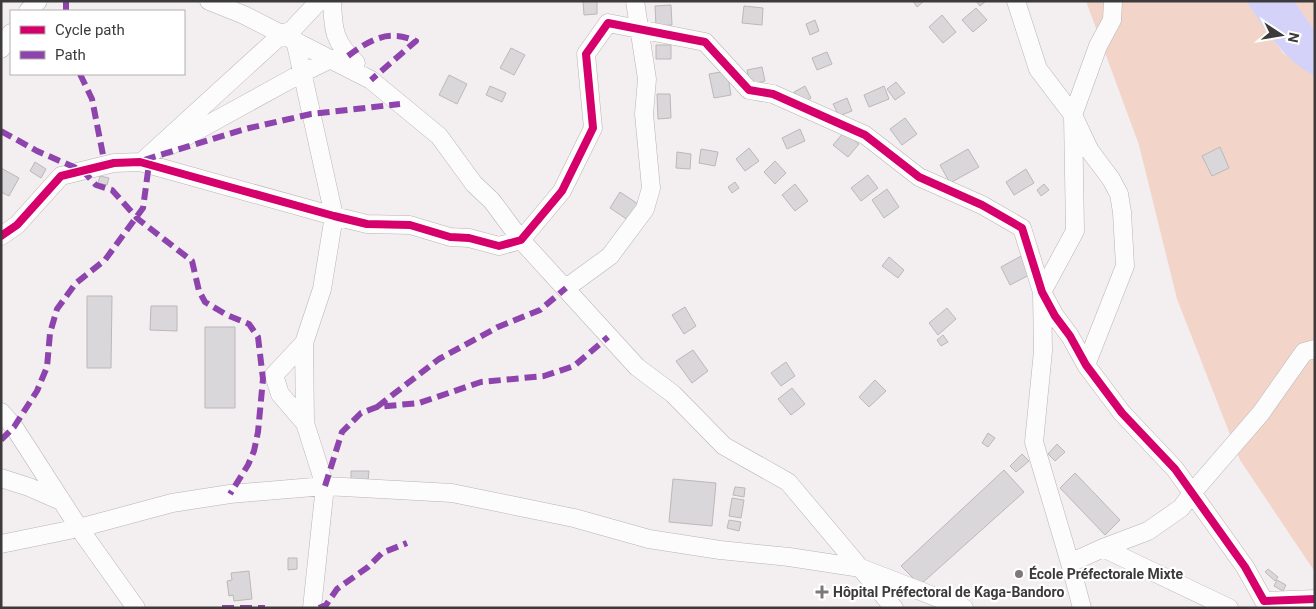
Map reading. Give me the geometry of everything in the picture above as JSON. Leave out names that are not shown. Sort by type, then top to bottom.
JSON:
[{"type":"street","points":[[29,10],[38,1]]},
{"type":"street","points":[[209,1],[244,15],[288,37],[339,53]]},
{"type":"street","points":[[332,1],[333,25],[339,53]]},
{"type":"street","points":[[566,288],[610,256],[645,209],[651,188],[644,114],[648,79],[635,1]]},
{"type":"street","points":[[1016,1],[1038,69],[1073,115],[1090,151],[1112,179],[1119,194],[1125,266],[1086,365]]},
{"type":"street","points":[[1082,608],[1034,442],[1043,351],[1042,292],[1075,231],[1073,115],[1098,46],[1112,20],[1113,1]]},
{"type":"street","points":[[142,161],[288,37],[311,4],[339,53],[439,136],[474,184],[492,201],[521,240],[637,368],[673,394],[724,446],[788,482],[894,608]]},
{"type":"street","points":[[1,236],[17,225],[62,176],[114,163],[142,161],[368,224],[410,225],[450,236],[468,238],[499,246],[521,240],[562,191],[593,128],[586,54],[608,23],[705,42],[749,90],[773,94],[865,136],[919,177],[982,205],[1022,228],[1042,292],[1055,316],[1070,336],[1086,365],[1122,413],[1175,469],[1245,567],[1260,605],[1315,599]]},
{"type":"street","points":[[1,49],[10,35]]},
{"type":"street","points":[[288,37],[302,73],[334,216],[322,289],[304,343],[305,423],[325,486],[312,608]]},
{"type":"street","points":[[142,161],[339,53]]},
{"type":"street","points":[[304,343],[274,375],[280,394],[305,423]]},
{"type":"street","points":[[1070,563],[1148,532],[1181,508],[1261,413],[1304,352],[1315,349]]},
{"type":"street","points":[[1,412],[14,427],[79,528],[136,608]]},
{"type":"street","points":[[1,478],[29,487],[61,501]]},
{"type":"street","points":[[1,544],[79,528],[172,503],[230,494],[325,486],[452,493],[574,518],[649,539],[861,568],[964,608]]},
{"type":"street","points":[[1104,548],[1229,608]]},
{"type":"shaded area","points":[[1086,1],[1246,1],[1283,53],[1315,76],[1315,572],[1240,460],[1177,299],[1139,145]]},
{"type":"shaded area","points":[[1294,1],[1315,1],[1315,31],[1313,29]]},
{"type":"water","points":[[1246,1],[1294,1],[1315,31],[1315,76],[1284,53]]},
{"type":"building","points":[[583,1],[597,1],[597,14],[584,15]]},
{"type":"building","points":[[913,1],[923,1],[923,2],[917,7]]},
{"type":"building","points":[[976,1],[986,1],[980,6]]},
{"type":"building","points":[[671,5],[672,25],[656,26],[655,6]]},
{"type":"building","points":[[744,6],[763,8],[762,25],[742,23]]},
{"type":"building","points":[[976,8],[987,20],[973,32],[962,20]]},
{"type":"building","points":[[942,15],[956,32],[943,43],[929,27]]},
{"type":"building","points":[[815,20],[819,31],[810,35],[806,24]]},
{"type":"building","points":[[656,45],[671,45],[671,59],[656,59]]},
{"type":"building","points":[[511,48],[525,55],[514,75],[500,68]]},
{"type":"building","points":[[827,52],[832,64],[817,70],[812,58]]},
{"type":"building","points":[[762,67],[765,81],[750,85],[747,70]]},
{"type":"building","points":[[727,71],[731,95],[714,98],[709,74]]},
{"type":"building","points":[[449,75],[467,84],[457,104],[439,95]]},
{"type":"building","points":[[896,82],[905,93],[895,100],[887,89]]},
{"type":"building","points":[[490,86],[506,93],[502,102],[486,95]]},
{"type":"building","points":[[805,86],[811,98],[800,104],[794,92]]},
{"type":"building","points":[[884,86],[889,99],[869,107],[864,95]]},
{"type":"building","points":[[657,94],[670,94],[671,118],[658,119]]},
{"type":"building","points":[[847,98],[852,111],[839,116],[833,104]]},
{"type":"building","points":[[905,118],[917,134],[902,145],[890,129]]},
{"type":"building","points":[[800,129],[805,141],[787,149],[782,138]]},
{"type":"building","points":[[844,132],[859,144],[848,157],[833,145]]},
{"type":"building","points":[[1220,147],[1229,168],[1212,176],[1202,156]]},
{"type":"building","points":[[749,148],[759,161],[745,171],[736,159]]},
{"type":"building","points":[[701,149],[718,152],[715,166],[699,163]]},
{"type":"building","points":[[968,149],[979,167],[950,183],[940,165]]},
{"type":"building","points":[[677,152],[691,154],[690,169],[676,168]]},
{"type":"building","points":[[775,161],[786,173],[775,184],[764,172]]},
{"type":"building","points":[[35,162],[46,169],[41,178],[30,171]]},
{"type":"building","points":[[1,168],[19,178],[9,196],[1,192]]},
{"type":"building","points":[[1026,169],[1034,183],[1014,195],[1006,182]]},
{"type":"building","points":[[868,175],[878,188],[861,201],[851,188]]},
{"type":"building","points":[[100,176],[109,178],[107,185],[98,183]]},
{"type":"building","points":[[735,182],[739,188],[732,193],[728,187]]},
{"type":"building","points":[[795,184],[808,201],[795,211],[782,195]]},
{"type":"building","points":[[1044,184],[1049,190],[1041,196],[1037,190]]},
{"type":"building","points":[[887,189],[899,207],[884,218],[872,200]]},
{"type":"building","points":[[620,192],[638,204],[628,220],[610,208]]},
{"type":"building","points":[[1023,255],[1033,273],[1010,285],[1001,267]]},
{"type":"building","points":[[889,257],[904,270],[898,278],[882,266]]},
{"type":"building","points":[[87,296],[112,296],[111,368],[87,368]]},
{"type":"building","points":[[151,306],[177,306],[177,331],[150,330]]},
{"type":"building","points":[[685,307],[696,326],[684,334],[672,315]]},
{"type":"building","points":[[947,308],[956,319],[938,335],[929,323]]},
{"type":"building","points":[[205,327],[235,327],[235,408],[205,408]]},
{"type":"building","points":[[943,335],[948,342],[941,346],[937,340]]},
{"type":"building","points":[[693,350],[708,371],[692,383],[676,361]]},
{"type":"building","points":[[786,362],[795,376],[781,386],[771,373]]},
{"type":"building","points":[[875,380],[886,391],[869,407],[859,397]]},
{"type":"building","points":[[792,388],[805,404],[791,415],[778,399]]},
{"type":"building","points":[[988,433],[995,438],[988,447],[982,443]]},
{"type":"building","points":[[1057,444],[1065,452],[1055,461],[1048,454]]},
{"type":"building","points":[[1022,454],[1029,461],[1016,472],[1010,466]]},
{"type":"building","points":[[1004,470],[1024,492],[920,585],[901,566]]},
{"type":"building","points":[[351,471],[369,471],[368,481],[351,481]]},
{"type":"building","points":[[1075,473],[1120,520],[1105,535],[1060,488]]},
{"type":"building","points":[[673,479],[716,483],[712,526],[669,522]]},
{"type":"building","points":[[735,487],[745,488],[744,497],[733,495]]},
{"type":"building","points":[[732,498],[744,500],[741,518],[729,516]]},
{"type":"building","points":[[729,520],[741,522],[739,531],[727,528]]},
{"type":"building","points":[[288,558],[297,558],[297,569],[288,570]]},
{"type":"building","points":[[1268,569],[1278,577],[1275,581],[1265,572]]},
{"type":"building","points":[[249,571],[252,599],[234,601],[233,595],[229,596],[227,581],[232,580],[231,573]]},
{"type":"building","points":[[1277,580],[1286,585],[1283,591],[1274,586]]},
{"type":"marked path","points":[[66,1],[66,10]]},
{"type":"marked path","points":[[348,56],[364,45],[383,37],[399,36],[416,41],[371,80]]},
{"type":"marked path","points":[[80,75],[92,99],[105,165]]},
{"type":"marked path","points":[[144,160],[245,129],[311,114],[400,104]]},
{"type":"marked path","points":[[1,131],[37,151],[83,171],[96,185],[112,190],[138,219],[192,261],[199,291],[205,302],[227,315],[249,324],[258,337],[263,379],[258,432],[254,451],[248,465],[230,494]]},
{"type":"marked path","points":[[1,440],[14,427],[37,391],[47,367],[50,333],[57,309],[76,283],[105,260],[143,208],[149,164]]},
{"type":"marked path","points":[[377,407],[439,359],[498,327],[540,310],[566,288]]},
{"type":"marked path","points":[[325,486],[342,432],[361,413],[377,407],[419,403],[481,382],[544,376],[574,366],[608,337]]},
{"type":"marked path","points":[[319,608],[326,605],[337,589],[368,567],[382,553],[407,543]]},
{"type":"marked path","points":[[222,608],[265,608]]},
{"type":"cycle path","points":[[1,236],[17,225],[61,176],[114,163],[140,162],[367,224],[410,225],[450,237],[469,238],[499,246],[521,240],[562,191],[593,128],[586,54],[608,23],[705,42],[749,90],[773,94],[865,135],[919,177],[982,205],[1022,228],[1042,292],[1086,365],[1122,413],[1175,469],[1245,567],[1264,601],[1315,599]]},
{"type":"place","name":"École Préfectorale Mixte","points":[[1019,574]]},
{"type":"place","name":"Hôpital Préfectoral de Kaga-Bandoro","points":[[822,592]]}]
